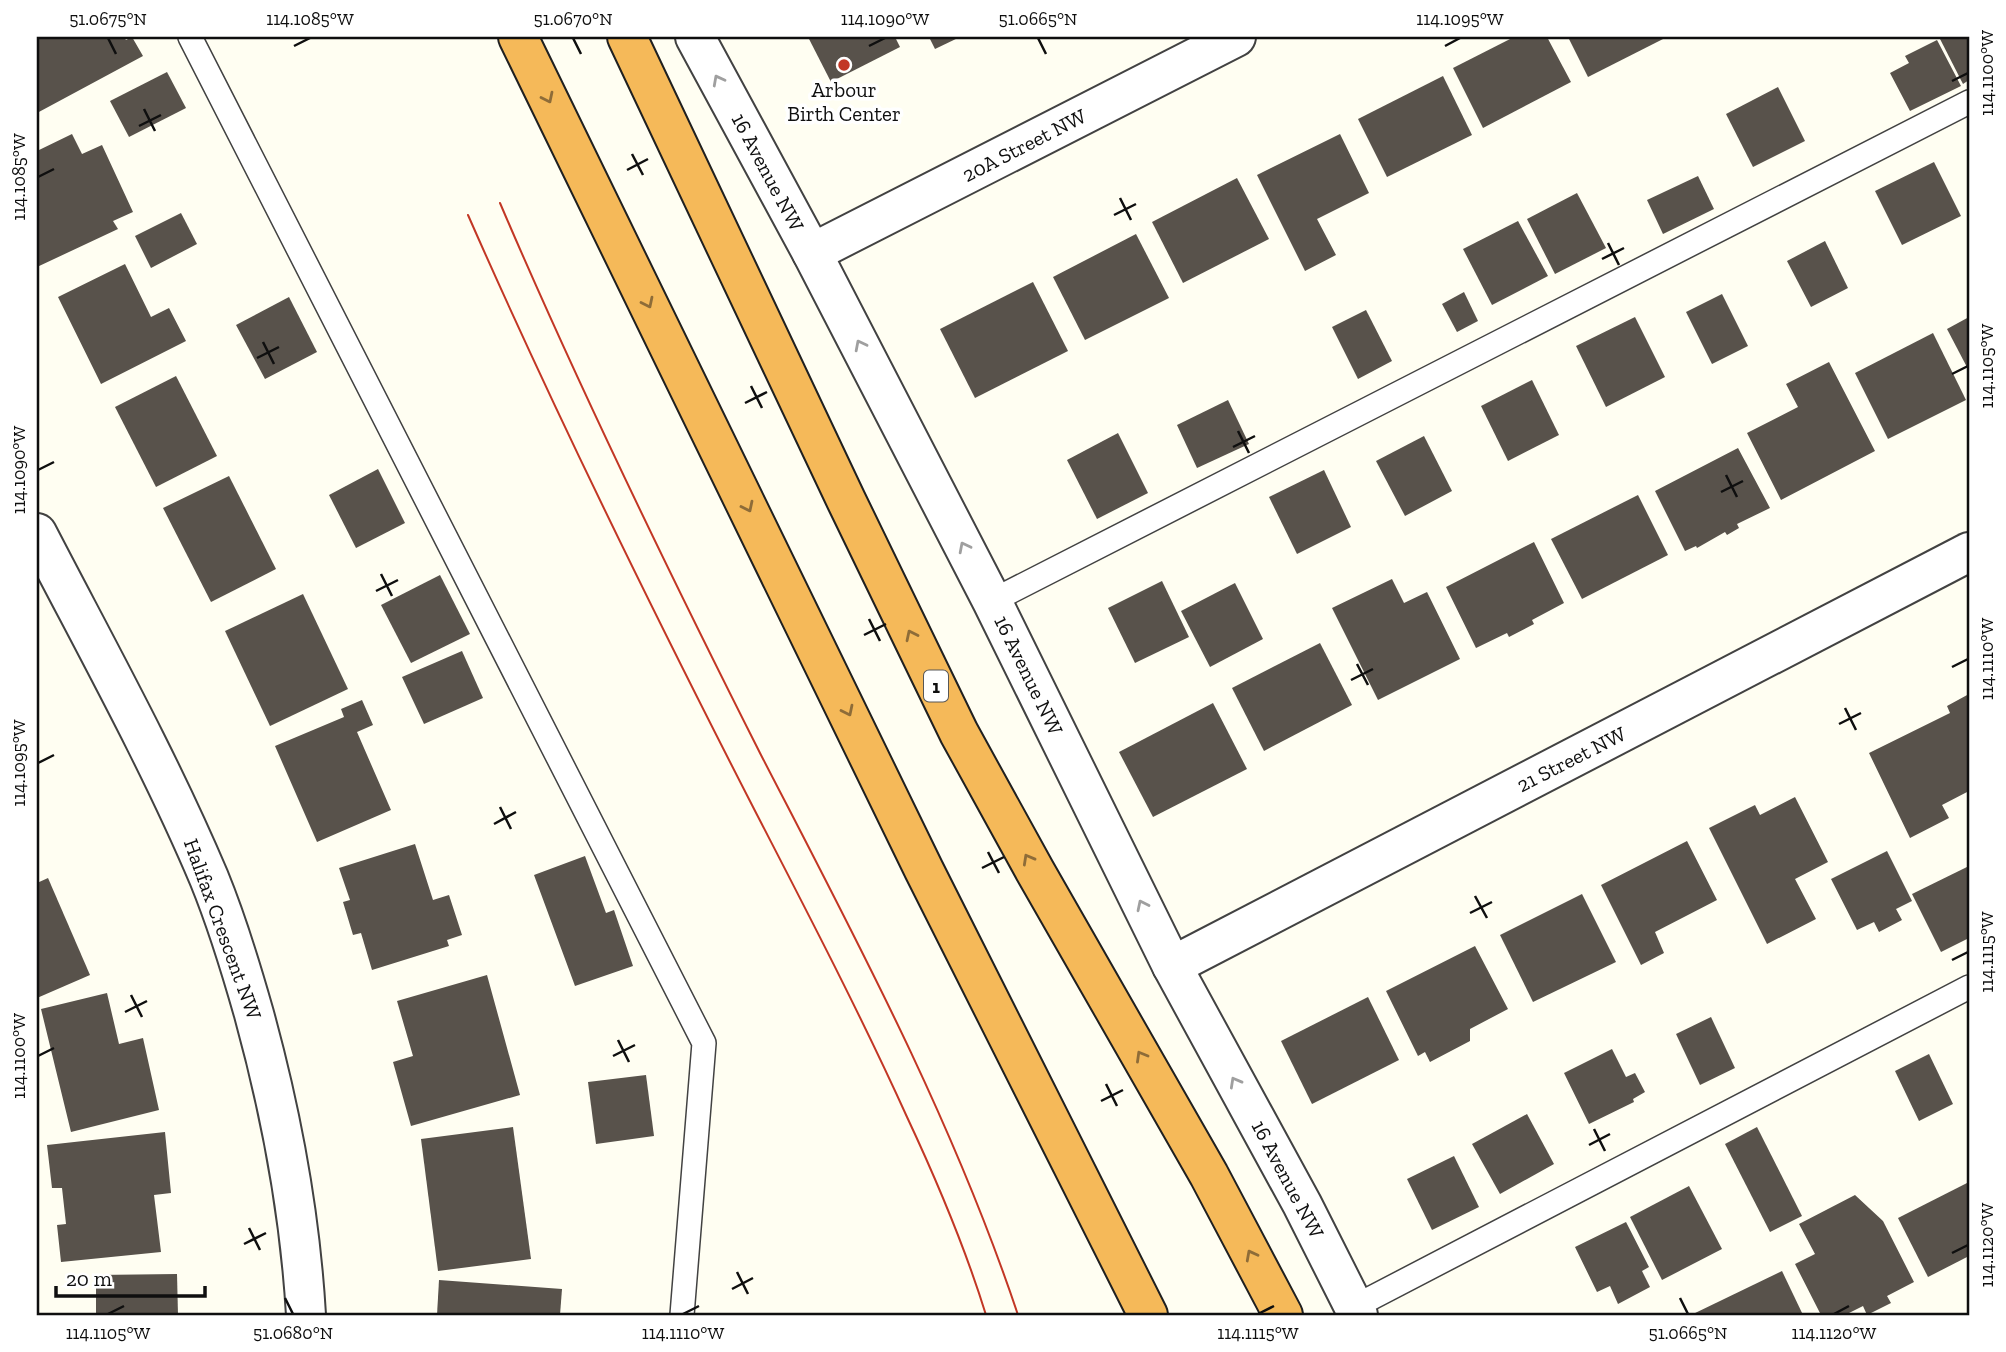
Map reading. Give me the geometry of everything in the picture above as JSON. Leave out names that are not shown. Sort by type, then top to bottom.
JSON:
[{"type":"highway","points":[[518,37],[924,870],[1148,1315]]},
{"type":"highway","name":"1","points":[[627,37],[846,500],[960,733],[1041,882],[1209,1175],[1283,1315]]},
{"type":"street","name":"16 Avenue NW","points":[[695,37],[812,253],[992,601],[1172,966],[1302,1203],[1356,1311]]},
{"type":"street","name":"20A Street NW","points":[[812,253],[1236,37]]},
{"type":"street","name":"Halifax Crescent NW","points":[[37,533],[171,793],[210,881],[242,971],[268,1064],[286,1146],[298,1229],[306,1315]]},
{"type":"street","name":"21 Street NW","points":[[1172,966],[1969,552]]},
{"type":"lane","points":[[190,37],[704,1042],[682,1315]]},
{"type":"lane","points":[[992,601],[1969,102]]},
{"type":"lane","points":[[1356,1311],[1969,987]]},
{"type":"building","points":[[37,37],[124,37],[126,40],[132,37],[143,56],[37,113]]},
{"type":"building","name":"Arbour Birth Center","points":[[808,37],[895,37],[900,47],[831,82]]},
{"type":"building","points":[[929,37],[960,37],[935,49]]},
{"type":"building","points":[[1514,37],[1547,37],[1571,82],[1483,128],[1453,68]]},
{"type":"building","points":[[1568,37],[1667,37],[1588,77]]},
{"type":"building","points":[[1939,37],[1969,37],[1969,80],[1963,84]]},
{"type":"building","points":[[1937,40],[1961,86],[1910,111],[1890,73],[1909,63],[1905,56]]},
{"type":"building","points":[[167,72],[186,108],[129,137],[110,101]]},
{"type":"building","points":[[1443,76],[1472,135],[1387,177],[1358,119]]},
{"type":"building","points":[[1778,87],[1805,141],[1753,167],[1726,114]]},
{"type":"building","points":[[72,134],[82,154],[102,145],[133,212],[113,221],[118,229],[37,267],[37,151]]},
{"type":"building","points":[[1340,134],[1369,193],[1317,219],[1336,255],[1305,271],[1257,175]]},
{"type":"building","points":[[1934,162],[1961,216],[1902,245],[1875,191]]},
{"type":"building","points":[[1698,176],[1714,209],[1663,234],[1647,200]]},
{"type":"building","points":[[1237,178],[1269,239],[1183,283],[1152,222]]},
{"type":"building","points":[[1577,193],[1606,248],[1555,274],[1527,219]]},
{"type":"building","points":[[181,213],[197,244],[151,268],[135,236]]},
{"type":"building","points":[[1518,221],[1548,276],[1492,305],[1463,249]]},
{"type":"building","points":[[1136,234],[1169,298],[1085,340],[1053,277]]},
{"type":"building","points":[[1825,241],[1848,288],[1811,307],[1787,261]]},
{"type":"building","points":[[125,264],[151,317],[169,308],[186,341],[101,384],[58,297]]},
{"type":"building","points":[[1033,282],[1068,351],[975,398],[940,329]]},
{"type":"building","points":[[1464,292],[1478,321],[1457,332],[1442,304]]},
{"type":"building","points":[[1722,294],[1748,346],[1712,364],[1686,312]]},
{"type":"building","points":[[289,297],[317,352],[265,379],[236,325]]},
{"type":"building","points":[[1366,310],[1392,361],[1358,379],[1332,327]]},
{"type":"building","points":[[1635,317],[1665,377],[1606,407],[1576,346]]},
{"type":"building","points":[[1969,317],[1969,371],[1947,329]]},
{"type":"building","points":[[1933,333],[1966,400],[1888,439],[1855,373]]},
{"type":"building","points":[[1829,362],[1875,451],[1781,500],[1747,433],[1798,407],[1786,384]]},
{"type":"building","points":[[176,376],[217,456],[156,487],[115,407]]},
{"type":"building","points":[[1532,380],[1559,435],[1508,461],[1481,406]]},
{"type":"building","points":[[1228,400],[1249,444],[1197,468],[1177,425]]},
{"type":"building","points":[[1118,433],[1148,493],[1097,519],[1067,460]]},
{"type":"building","points":[[1424,436],[1452,491],[1405,516],[1376,461]]},
{"type":"building","points":[[1738,448],[1770,508],[1737,524],[1739,528],[1727,535],[1725,532],[1697,548],[1696,546],[1685,551],[1655,491]]},
{"type":"building","points":[[378,469],[405,523],[356,548],[329,495]]},
{"type":"building","points":[[1324,470],[1351,527],[1297,554],[1269,497]]},
{"type":"building","points":[[229,476],[276,569],[211,602],[163,508]]},
{"type":"building","points":[[1638,495],[1668,555],[1582,599],[1551,539]]},
{"type":"building","points":[[1534,542],[1564,603],[1532,620],[1534,624],[1509,637],[1507,633],[1476,648],[1446,587]]},
{"type":"building","points":[[440,575],[470,634],[411,663],[381,605]]},
{"type":"building","points":[[1392,579],[1404,603],[1427,592],[1460,659],[1378,700],[1332,608]]},
{"type":"building","points":[[1162,581],[1189,637],[1135,663],[1108,608]]},
{"type":"building","points":[[1235,583],[1263,639],[1210,667],[1181,611]]},
{"type":"building","points":[[303,594],[348,689],[270,726],[225,631]]},
{"type":"building","points":[[1320,643],[1352,705],[1264,751],[1232,688]]},
{"type":"building","points":[[462,651],[483,698],[424,724],[402,677]]},
{"type":"building","points":[[1969,694],[1969,791],[1942,805],[1949,818],[1910,838],[1869,753],[1950,713],[1947,706]]},
{"type":"building","points":[[362,700],[373,725],[357,732],[391,810],[317,842],[275,746],[344,717],[341,709]]},
{"type":"building","points":[[1213,703],[1247,769],[1153,817],[1119,752]]},
{"type":"building","points":[[1795,797],[1828,862],[1795,879],[1816,919],[1767,944],[1709,828],[1755,805],[1760,815]]},
{"type":"building","points":[[1687,841],[1717,900],[1655,932],[1664,953],[1641,965],[1601,885]]},
{"type":"building","points":[[415,844],[433,900],[449,895],[462,935],[447,940],[449,946],[372,970],[361,933],[353,935],[343,902],[350,900],[339,868]]},
{"type":"building","points":[[1887,851],[1912,901],[1896,909],[1902,920],[1879,932],[1874,922],[1857,930],[1831,879]]},
{"type":"building","points":[[585,856],[606,913],[614,910],[633,966],[575,986],[534,875]]},
{"type":"building","points":[[1969,866],[1969,938],[1941,952],[1912,894]]},
{"type":"building","points":[[48,878],[90,975],[37,998],[37,883]]},
{"type":"building","points":[[1582,894],[1616,962],[1533,1002],[1500,935]]},
{"type":"building","points":[[1475,946],[1508,1009],[1470,1029],[1470,1041],[1430,1062],[1425,1052],[1418,1056],[1386,991]]},
{"type":"building","points":[[487,975],[520,1095],[411,1126],[393,1062],[413,1056],[397,1001]]},
{"type":"building","points":[[107,993],[119,1044],[143,1038],[159,1110],[71,1132],[41,1009]]},
{"type":"building","points":[[1368,997],[1399,1060],[1312,1104],[1281,1041]]},
{"type":"building","points":[[1711,1017],[1735,1068],[1700,1085],[1676,1034]]},
{"type":"building","points":[[1612,1049],[1626,1077],[1635,1073],[1645,1092],[1633,1099],[1634,1102],[1589,1124],[1564,1073]]},
{"type":"building","points":[[1929,1054],[1953,1104],[1919,1121],[1895,1071]]},
{"type":"building","points":[[646,1075],[654,1136],[596,1144],[588,1082]]},
{"type":"building","points":[[1527,1114],[1554,1164],[1500,1194],[1472,1144]]},
{"type":"building","points":[[513,1127],[531,1259],[438,1271],[421,1139]]},
{"type":"building","points":[[1757,1127],[1802,1216],[1770,1232],[1725,1144]]},
{"type":"building","points":[[165,1132],[171,1193],[154,1195],[161,1252],[61,1262],[57,1225],[66,1224],[62,1188],[52,1188],[47,1145]]},
{"type":"building","points":[[1454,1156],[1479,1207],[1432,1230],[1407,1179]]},
{"type":"building","points":[[1969,1182],[1969,1256],[1928,1277],[1898,1218]]},
{"type":"building","points":[[1689,1186],[1722,1249],[1662,1280],[1630,1217]]},
{"type":"building","points":[[1855,1195],[1883,1221],[1914,1282],[1887,1296],[1891,1303],[1867,1315],[1863,1306],[1845,1315],[1821,1315],[1795,1264],[1815,1254],[1799,1224]]},
{"type":"building","points":[[1626,1222],[1649,1267],[1642,1271],[1650,1287],[1618,1304],[1610,1286],[1597,1292],[1575,1247]]},
{"type":"building","points":[[1782,1271],[1803,1315],[1691,1315]]},
{"type":"building","points":[[177,1274],[178,1315],[96,1315],[96,1275]]},
{"type":"building","points":[[439,1280],[562,1289],[560,1315],[437,1315]]},
{"type":"tram line","points":[[500,203],[593,412],[659,550],[832,892],[933,1100],[964,1171],[1018,1315]]},
{"type":"tram line","points":[[468,215],[606,512],[889,1077],[950,1215],[986,1315]]},
{"type":"place","name":"Arbour Birth Center","points":[[844,65]]}]
